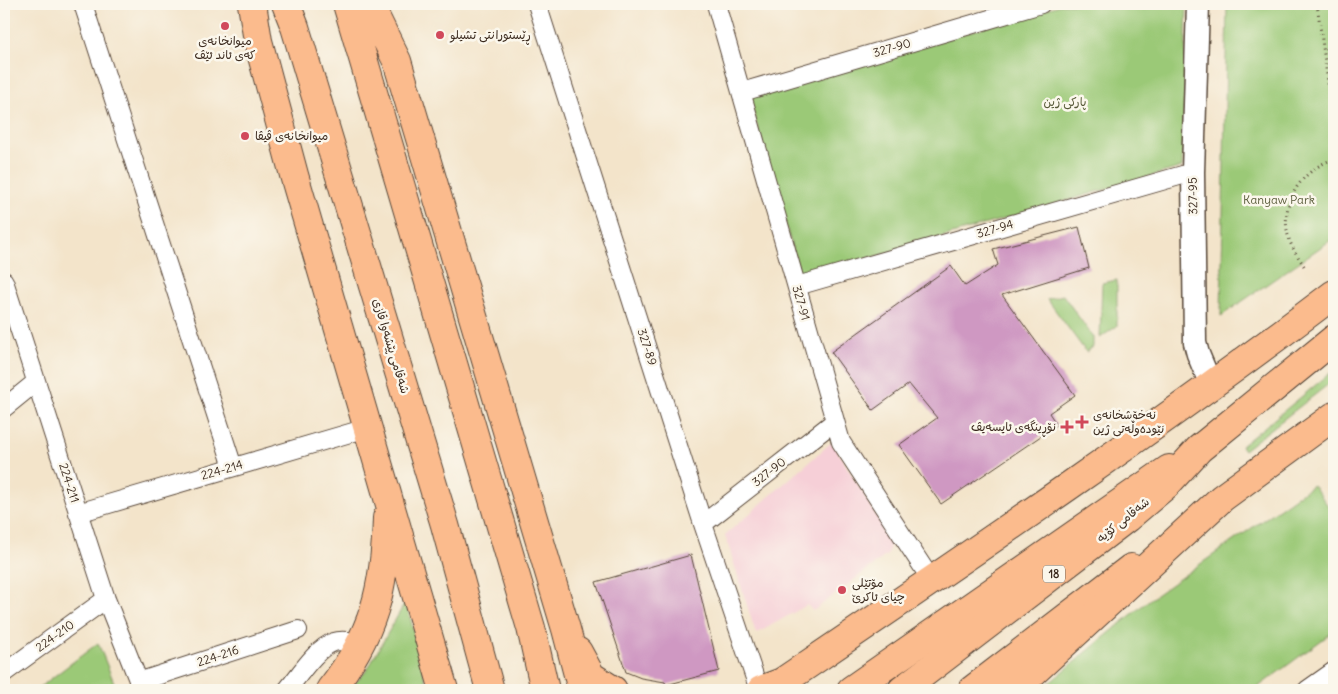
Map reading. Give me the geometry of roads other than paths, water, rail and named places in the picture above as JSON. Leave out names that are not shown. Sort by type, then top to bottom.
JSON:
[{"type":"main road","points":[[252,4],[258,41],[294,175],[444,690]]},
{"type":"main road","name":"شەقامی پێشەوا قازی","points":[[286,4],[295,27],[442,516],[490,690]]},
{"type":"main road","points":[[347,4],[531,628],[545,690]]},
{"type":"main road","points":[[369,4],[398,61],[566,629],[582,690]]},
{"type":"main road","points":[[760,690],[782,682],[1024,519],[1334,294]]},
{"type":"main road","name":"شەقامی کۆیە","points":[[902,690],[1126,518],[1166,485],[1199,449],[1334,339]]},
{"type":"main road","points":[[972,690],[1222,498],[1334,416]]},
{"type":"main road","points":[[851,690],[1199,449]]},
{"type":"main road","points":[[330,690],[362,644],[375,609],[385,555],[387,491]]},
{"type":"main road","points":[[1014,690],[1222,498]]},
{"type":"main road","points":[[566,629],[590,676],[613,690]]},
{"type":"street","points":[[83,4],[233,466]]},
{"type":"street","name":"327-89","points":[[537,4],[703,524],[760,690]]},
{"type":"street","name":"327-91","points":[[716,4],[842,442],[932,581]]},
{"type":"street","name":"327-90","points":[[742,92],[1041,4]]},
{"type":"street","name":"327-95","points":[[1198,4],[1192,172],[1195,342],[1211,385]]},
{"type":"street","name":"327-94","points":[[797,286],[1192,172]]},
{"type":"street","name":"224-211","points":[[4,281],[106,599],[140,686]]},
{"type":"street","points":[[4,408],[36,382]]},
{"type":"street","name":"327-90","points":[[703,524],[835,421]]},
{"type":"street","name":"224-214","points":[[78,513],[367,428]]},
{"type":"street","name":"224-210","points":[[4,673],[106,599]]},
{"type":"street","name":"224-216","points":[[140,686],[298,630]]},
{"type":"street","points":[[287,690],[320,650],[333,642],[349,641],[362,644]]},
{"type":"street","points":[[1307,690],[1334,671]]},
{"type":"place","name":"میوانخانەی کەی ئاند ئێڤ","points":[[225,26]]},
{"type":"place","name":"ڕێستورانتی تشیلو","points":[[440,35]]},
{"type":"place","name":"میوانخانەی ڤیڤا","points":[[245,136]]},
{"type":"place","name":"نەخۆشخانەی نێودەوڵەتی ژین","points":[[1082,422]]},
{"type":"place","name":"نۆڕینگەی ئایسەیڤ","points":[[1067,427]]},
{"type":"place","name":"مۆتێلی چیای ئاکرێ","points":[[842,590]]},
{"type":"park label","name":"پارکی ژین","points":[[1065,102]]},
{"type":"park label","name":"Kanyaw Park","points":[[1279,200]]}]
